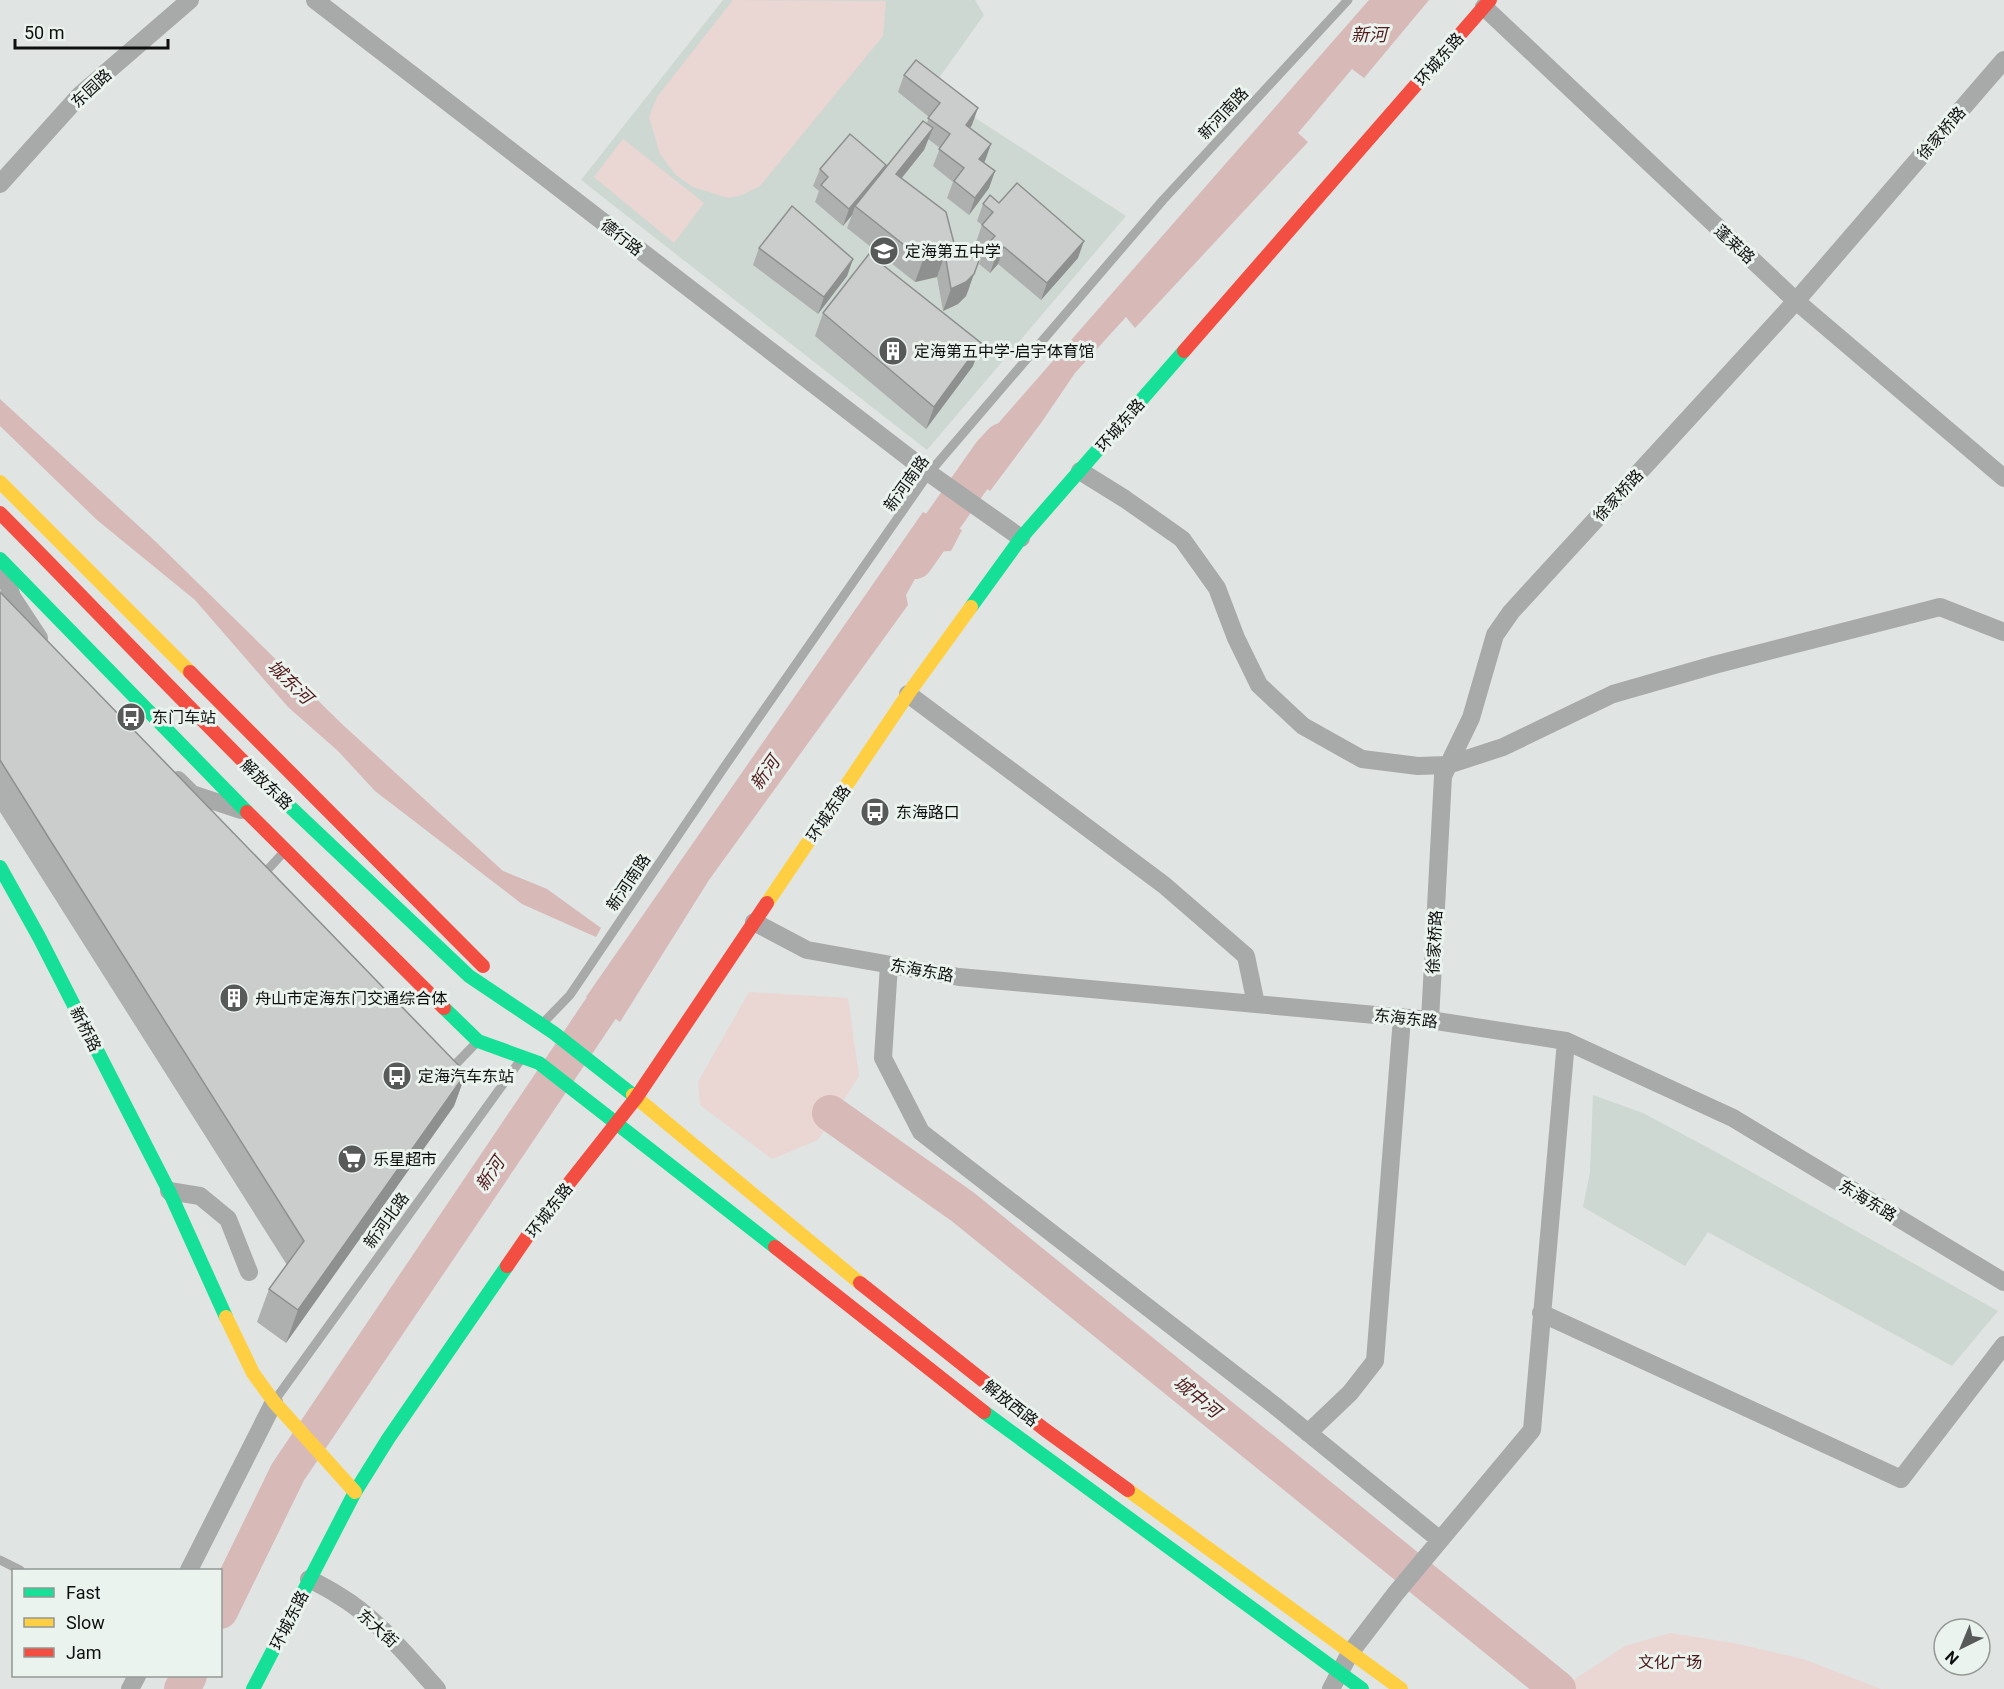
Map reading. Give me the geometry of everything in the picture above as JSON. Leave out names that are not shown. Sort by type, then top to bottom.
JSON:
[{"type":"street","name":"东园路","points":[[0,184],[80,95],[190,0]]},
{"type":"street","name":"德行路","points":[[315,0],[929,473],[1021,538]]},
{"type":"street","name":"蓬莱路","points":[[1484,2],[1796,301],[2004,478]]},
{"type":"street","name":"环城东路","points":[[253,1689],[355,1492],[388,1439],[529,1234],[636,1098],[908,694],[1021,538],[1484,2]]},
{"type":"street","name":"徐家桥路","points":[[1431,1020],[1443,776],[1471,718],[1495,635],[1511,612],[1796,301],[2004,60]]},
{"type":"street","points":[[1080,471],[1182,539],[1217,588],[1236,638],[1259,685],[1303,726],[1362,759],[1418,766],[1448,765],[1503,747],[1613,694],[1849,629],[1940,608],[2004,632]]},
{"type":"street","points":[[0,482],[542,1025]]},
{"type":"street","name":"解放东路","points":[[0,513],[124,638],[167,686],[260,800],[469,976],[554,1033],[596,1065]]},
{"type":"street","points":[[1,559],[260,800],[285,851],[477,1041],[539,1063],[968,1400],[1362,1689]]},
{"type":"street","points":[[1,559],[12,597],[37,636],[53,652]]},
{"type":"street","points":[[908,694],[1164,885],[1246,956],[1256,1004]]},
{"type":"street","points":[[164,765],[192,794],[260,800]]},
{"type":"street","name":"新桥路","points":[[0,867],[39,937],[169,1191],[210,1286],[252,1373],[274,1402],[355,1492]]},
{"type":"street","name":"东海东路","points":[[754,922],[807,950],[959,977],[1431,1020],[1566,1041],[1733,1118],[2004,1282]]},
{"type":"street","points":[[889,965],[883,1058],[921,1132],[1308,1433],[1434,1546]]},
{"type":"street","points":[[1308,1433],[1350,1393],[1375,1361],[1402,1018]]},
{"type":"street","points":[[1331,1689],[1350,1653],[1396,1593],[1532,1430],[1566,1041]]},
{"type":"street","name":"解放西路","points":[[596,1065],[882,1301],[1044,1429],[1401,1689]]},
{"type":"street","points":[[169,1191],[200,1196],[228,1219],[249,1272]]},
{"type":"street","points":[[1541,1312],[1901,1479],[2004,1346]]},
{"type":"street","points":[[190,1569],[274,1402]]},
{"type":"street","name":"东大街","points":[[309,1579],[340,1595],[369,1619],[399,1647],[437,1689]]},
{"type":"lane","name":"新河南路","points":[[542,1025],[570,995],[725,766],[929,473],[1163,200],[1348,0]]},
{"type":"lane","points":[[256,883],[285,851]]},
{"type":"lane","points":[[447,1074],[477,1041]]},
{"type":"lane","name":"新河北路","points":[[274,1402],[523,1056]]},
{"type":"lane","points":[[0,1560],[18,1569]]},
{"type":"shaded area","name":"定海第五中学","points":[[723,0],[975,0],[984,15],[931,89],[1126,216],[927,450],[581,180]]},
{"type":"shaded area","points":[[1593,1095],[1643,1113],[1998,1311],[1952,1366],[1708,1232],[1685,1266],[1583,1207],[1590,1172]]},
{"type":"green space","points":[[733,0],[886,1],[883,36],[760,186],[742,195],[728,198],[693,187],[676,175],[660,154],[649,117],[657,97]]},
{"type":"green space","points":[[623,139],[704,203],[674,243],[594,177]]},
{"type":"green space","points":[[749,992],[848,998],[859,1076],[818,1140],[772,1159],[700,1105],[698,1082]]},
{"type":"green space","name":"文化广场","points":[[1670,1633],[1734,1643],[1803,1659],[1881,1689],[1560,1689],[1625,1646]]},
{"type":"water","name":"新河","points":[[1369,0],[1429,0],[1364,78],[1352,69],[1298,133],[1308,142],[1135,328],[1126,317],[1075,373],[990,491],[959,468]]},
{"type":"water","name":"城东河","points":[[0,399],[155,541],[343,725],[503,871],[547,889],[601,928],[596,937],[522,904],[375,791],[338,751],[288,707],[195,600],[97,520],[0,426]]},
{"type":"water","name":"新河","points":[[923,512],[962,530],[951,551],[930,552],[906,595],[908,605],[709,880],[620,1022],[586,997]]},
{"type":"building","points":[[916,60],[978,108],[966,125],[991,144],[979,159],[995,171],[975,198],[954,181],[964,168],[939,149],[950,134],[928,118],[940,103],[904,75]]},
{"type":"building","points":[[923,121],[933,128],[896,174],[946,212],[956,251],[978,244],[981,255],[974,274],[966,282],[951,289],[945,254],[923,260],[855,206]]},
{"type":"building","points":[[850,134],[886,165],[849,209],[821,185],[828,177],[820,169]]},
{"type":"building","points":[[1017,183],[1084,241],[1047,283],[1004,247],[996,256],[985,247],[995,236],[982,225],[993,212],[983,204],[990,195],[999,203]]},
{"type":"building","points":[[792,206],[853,259],[824,297],[759,248]]},
{"type":"building","name":"定海第五中学-启宇体育馆","points":[[869,254],[981,343],[934,407],[823,313]]},
{"type":"building","name":"舟山市定海东门交通综合体","points":[[0,592],[466,1073],[298,1310],[269,1289],[304,1241],[0,760]]},
{"type":"waterway","name":"新河","points":[[915,561],[990,454],[1002,441]]},
{"type":"waterway","name":"新河","points":[[222,1607],[288,1472],[629,967]]},
{"type":"waterway","name":"城中河","points":[[830,1113],[963,1207],[1558,1689]]},
{"type":"waterway","name":"新河","points":[[182,1689],[188,1677]]},
{"type":"traffic: fast","points":[[971,607],[1021,538],[1184,351]]},
{"type":"traffic: fast","points":[[0,559],[247,812]]},
{"type":"traffic: fast","points":[[266,784],[469,976],[554,1033],[633,1095]]},
{"type":"traffic: fast","points":[[0,867],[39,937],[169,1191],[226,1317]]},
{"type":"traffic: fast","points":[[444,1008],[478,1041],[539,1063],[775,1247]]},
{"type":"traffic: fast","points":[[253,1689],[355,1492],[388,1439],[507,1266]]},
{"type":"traffic: fast","points":[[984,1412],[1362,1689]]},
{"type":"traffic: slow","points":[[0,482],[190,672]]},
{"type":"traffic: slow","points":[[767,903],[908,694],[971,607]]},
{"type":"traffic: slow","points":[[633,1095],[860,1283]]},
{"type":"traffic: slow","points":[[226,1317],[253,1373],[274,1402],[355,1492]]},
{"type":"traffic: slow","points":[[1128,1490],[1401,1689]]},
{"type":"traffic: jam","points":[[1184,351],[1490,0]]},
{"type":"traffic: jam","points":[[0,513],[266,784]]},
{"type":"traffic: jam","points":[[190,672],[483,966]]},
{"type":"traffic: jam","points":[[247,812],[444,1008]]},
{"type":"traffic: jam","points":[[507,1266],[529,1234],[636,1098],[767,903]]},
{"type":"traffic: jam","points":[[775,1247],[984,1412]]},
{"type":"traffic: jam","points":[[860,1283],[1044,1429],[1128,1490]]},
{"type":"place","name":"定海第五中学","points":[[884,251]]},
{"type":"place","name":"定海第五中学-启宇体育馆","points":[[893,351]]},
{"type":"place","name":"东门车站","points":[[131,717]]},
{"type":"place","name":"东海路口","points":[[875,812]]},
{"type":"place","name":"舟山市定海东门交通综合体","points":[[234,998]]},
{"type":"place","name":"定海汽车东站","points":[[397,1076]]},
{"type":"place","name":"乐星超市","points":[[352,1159]]}]
